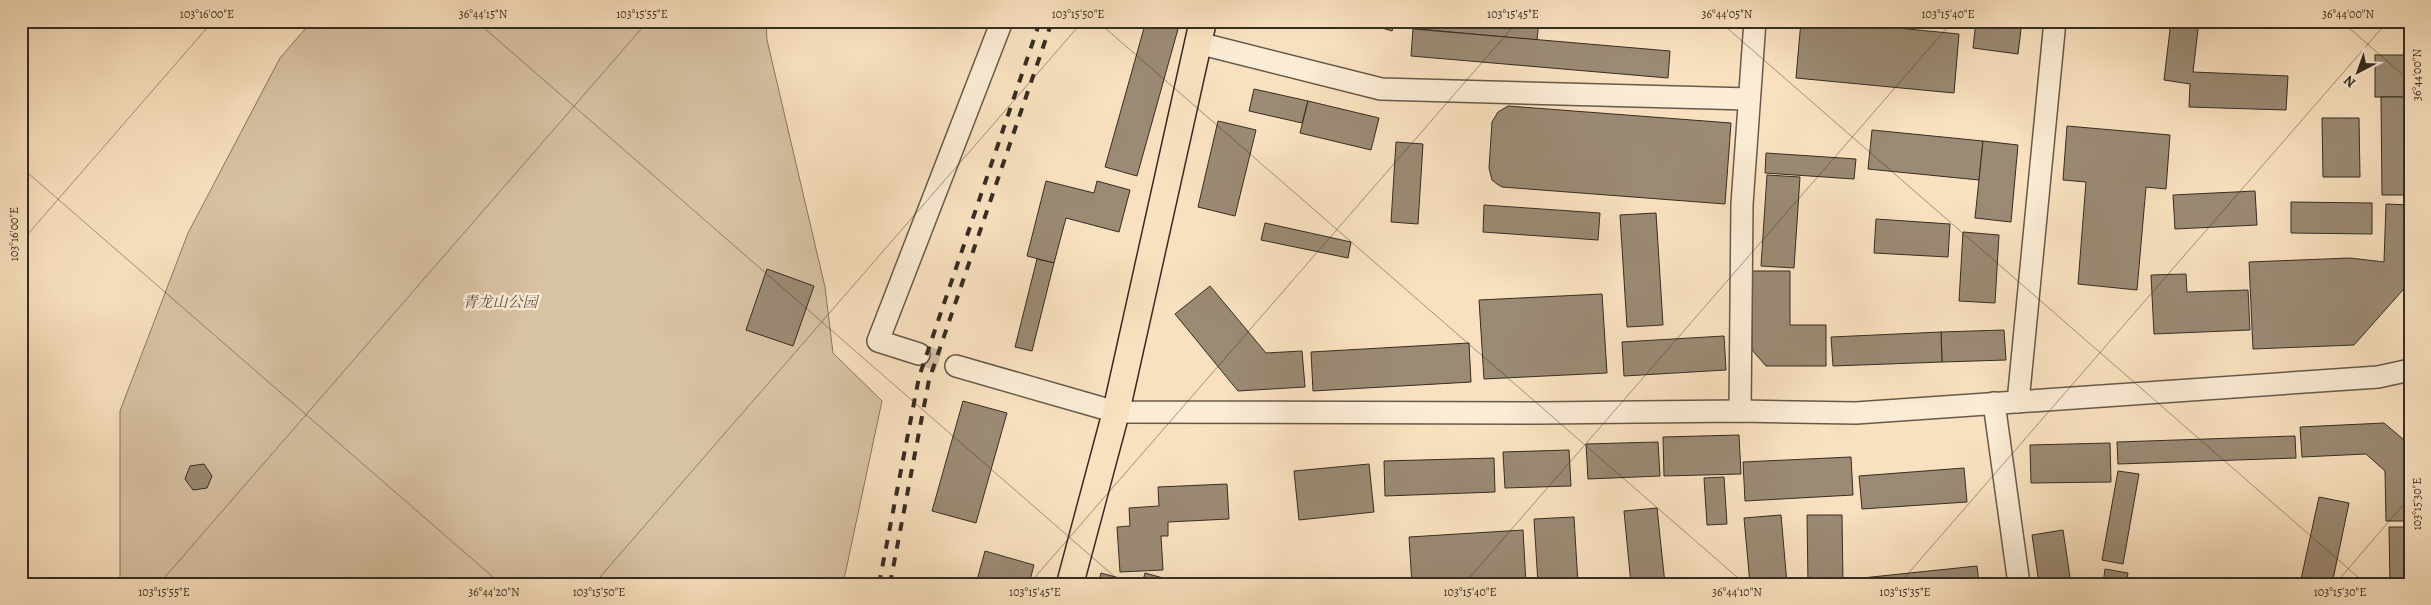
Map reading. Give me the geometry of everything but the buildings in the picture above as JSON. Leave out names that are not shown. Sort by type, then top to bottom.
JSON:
[{"type":"main road","points":[[1070,584],[1116,412],[1201,32]]},
{"type":"street","points":[[919,354],[878,341],[1002,21]]},
{"type":"street","points":[[1740,411],[1742,204],[1755,21]]},
{"type":"street","points":[[2018,402],[2055,21]]},
{"type":"street","points":[[1201,32],[1381,89],[1749,99]]},
{"type":"street","points":[[956,366],[1116,412],[1539,413],[1740,411],[1856,413],[2378,377],[2410,370]]},
{"type":"street","points":[[1994,403],[2018,584]]},
{"type":"green space","name":"青龙山公园","points":[[312,21],[766,21],[767,40],[825,287],[833,353],[882,401],[843,584],[118,584],[120,580],[120,411],[188,233],[280,58]]},
{"type":"tunnel","points":[[919,354],[956,366]]},
{"type":"railway","points":[[879,584],[919,377],[1040,21]]},
{"type":"railway","points":[[890,584],[929,380],[1052,21]]}]
